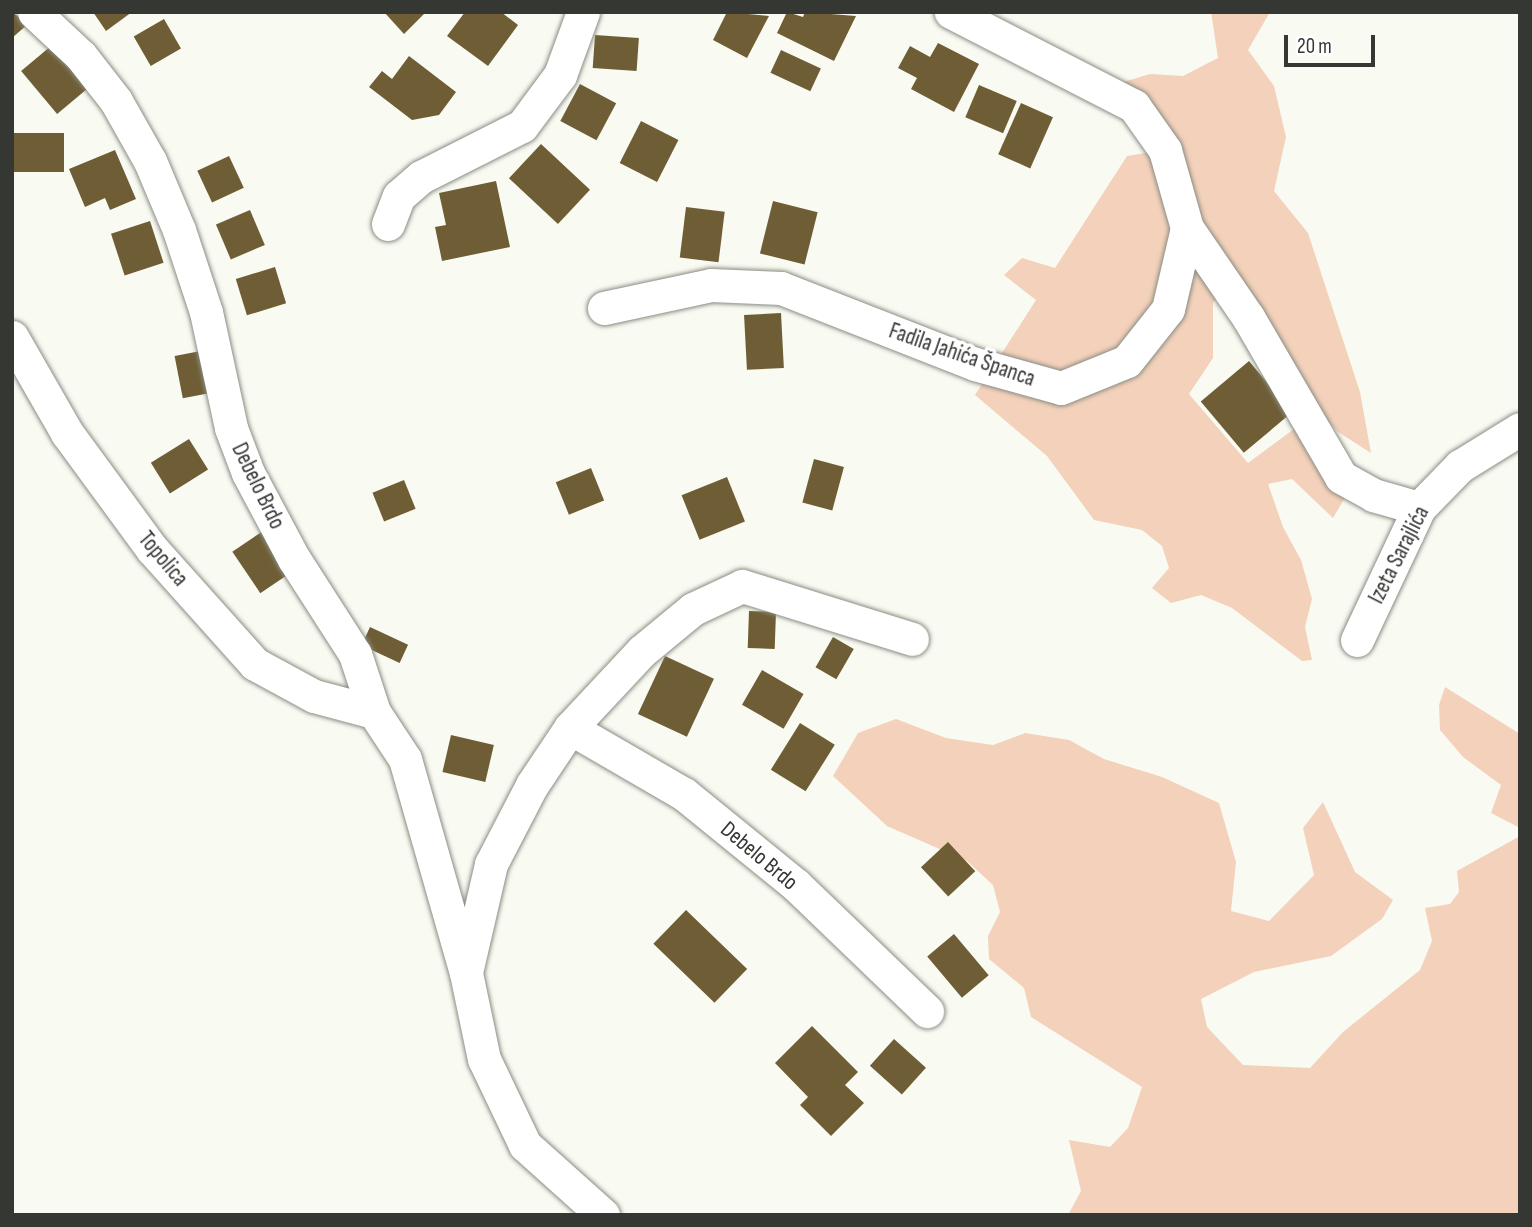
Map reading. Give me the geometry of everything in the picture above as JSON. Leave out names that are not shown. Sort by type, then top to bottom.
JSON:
[{"type":"street","name":"Debelo Brdo","points":[[34,12],[81,56],[109,92],[150,161],[179,230],[206,312],[231,428],[248,473],[294,559],[355,654],[374,712],[405,759],[466,973],[484,1059],[525,1145],[603,1215]]},
{"type":"street","points":[[388,224],[399,196],[421,177],[522,127],[560,75],[583,12]]},
{"type":"street","name":"Fadila Jahića Španca","points":[[604,308],[711,285],[780,288],[975,364],[1061,388],[1128,361],[1168,309],[1187,228],[1165,150],[1134,106],[951,12]]},
{"type":"street","points":[[1187,228],[1248,317],[1341,477],[1373,495],[1419,508]]},
{"type":"street","name":"Topolica","points":[[12,337],[67,433],[152,549],[256,664],[314,696],[374,712]]},
{"type":"street","name":"Izeta Sarajlića","points":[[1357,640],[1419,508],[1460,466],[1520,429]]},
{"type":"street","name":"Debelo Brdo","points":[[466,973],[491,864],[532,785],[570,728],[642,651],[694,609],[742,586],[912,639]]},
{"type":"street","name":"Debelo Brdo","points":[[570,728],[684,794],[796,886],[927,1011]]},
{"type":"shaded area","points":[[1211,12],[1270,12],[1248,50],[1274,86],[1286,137],[1274,191],[1308,233],[1360,392],[1371,453],[1338,432],[1295,385],[1238,285],[1213,302],[1213,358],[1189,394],[1248,463],[1302,423],[1346,496],[1333,518],[1292,479],[1268,484],[1283,527],[1301,560],[1312,599],[1305,627],[1312,660],[1302,661],[1232,608],[1201,595],[1171,603],[1152,588],[1169,568],[1162,546],[1142,530],[1094,520],[1047,456],[975,395],[1036,300],[1004,275],[1022,258],[1055,268],[1127,156],[1164,150],[1103,88],[1150,74],[1183,76],[1218,58]]},
{"type":"shaded area","points":[[1445,687],[1520,734],[1520,828],[1491,813],[1501,785],[1463,757],[1440,730],[1439,705]]},
{"type":"shaded area","points":[[896,719],[946,738],[993,745],[1025,733],[1069,740],[1104,759],[1162,777],[1219,803],[1236,862],[1231,911],[1269,921],[1314,875],[1303,828],[1323,802],[1355,872],[1393,900],[1382,919],[1331,956],[1254,972],[1201,999],[1207,1027],[1243,1065],[1310,1068],[1343,1032],[1420,970],[1432,941],[1425,908],[1450,904],[1459,892],[1457,871],[1520,836],[1520,1215],[1068,1215],[1081,1191],[1069,1140],[1110,1147],[1128,1128],[1142,1087],[1031,1017],[1024,988],[989,959],[988,936],[1000,912],[993,885],[967,861],[887,826],[833,776],[858,733]]},
{"type":"building","points":[[12,12],[28,24],[12,38]]},
{"type":"building","points":[[93,12],[132,12],[106,31]]},
{"type":"building","points":[[384,12],[426,12],[404,34]]},
{"type":"building","points":[[465,12],[501,12],[518,25],[488,66],[447,36]]},
{"type":"building","points":[[727,12],[769,16],[747,58],[713,40]]},
{"type":"building","points":[[787,12],[803,17],[805,12],[856,16],[834,61],[777,33]]},
{"type":"building","points":[[164,19],[181,48],[151,66],[134,36]]},
{"type":"building","points":[[595,35],[639,38],[637,71],[593,68]]},
{"type":"building","points":[[938,43],[979,64],[954,112],[911,89],[917,78],[898,68],[910,46],[930,57]]},
{"type":"building","points":[[51,46],[87,89],[57,114],[21,71]]},
{"type":"building","points":[[781,50],[821,69],[810,91],[770,73]]},
{"type":"building","points":[[409,56],[456,92],[439,115],[412,120],[369,87],[382,71],[392,79]]},
{"type":"building","points":[[580,84],[616,103],[596,140],[560,121]]},
{"type":"building","points":[[979,85],[1017,101],[1003,133],[965,117]]},
{"type":"building","points":[[1021,103],[1053,117],[1030,168],[998,154]]},
{"type":"building","points":[[641,121],[678,140],[657,182],[620,163]]},
{"type":"building","points":[[13,133],[64,133],[64,172],[13,172]]},
{"type":"building","points":[[541,144],[590,190],[558,224],[509,178]]},
{"type":"building","points":[[115,150],[136,199],[110,210],[105,198],[85,207],[69,169]]},
{"type":"building","points":[[229,156],[244,188],[212,203],[197,171]]},
{"type":"building","points":[[496,181],[510,247],[442,261],[435,227],[446,225],[439,193]]},
{"type":"building","points":[[773,201],[818,212],[805,265],[760,253]]},
{"type":"building","points":[[686,207],[725,212],[718,262],[680,258]]},
{"type":"building","points":[[250,210],[265,245],[231,259],[216,224]]},
{"type":"building","points":[[150,221],[164,263],[125,276],[111,234]]},
{"type":"building","points":[[275,267],[286,303],[247,315],[236,279]]},
{"type":"building","points":[[781,313],[784,368],[747,370],[744,315]]},
{"type":"building","points":[[206,350],[214,392],[183,398],[175,356]]},
{"type":"building","points":[[1249,361],[1292,412],[1244,453],[1201,401]]},
{"type":"building","points":[[189,439],[208,470],[170,493],[151,463]]},
{"type":"building","points":[[814,459],[844,467],[832,510],[802,502]]},
{"type":"building","points":[[591,468],[604,500],[569,515],[556,482]]},
{"type":"building","points":[[727,477],[745,522],[700,540],[682,495]]},
{"type":"building","points":[[404,480],[416,509],[384,521],[372,493]]},
{"type":"building","points":[[263,531],[291,572],[260,593],[232,552]]},
{"type":"building","points":[[749,611],[776,612],[775,649],[748,648]]},
{"type":"building","points":[[370,627],[408,645],[400,663],[362,645]]},
{"type":"building","points":[[833,637],[854,649],[836,679],[816,667]]},
{"type":"building","points":[[665,656],[714,679],[687,737],[638,714]]},
{"type":"building","points":[[762,670],[804,694],[784,729],[742,705]]},
{"type":"building","points":[[800,723],[835,745],[806,791],[771,770]]},
{"type":"building","points":[[451,735],[494,745],[485,782],[442,772]]},
{"type":"building","points":[[948,842],[975,871],[948,896],[921,867]]},
{"type":"building","points":[[686,910],[747,969],[714,1003],[653,944]]},
{"type":"building","points":[[954,934],[989,975],[962,998],[927,956]]},
{"type":"building","points":[[812,1026],[858,1072],[845,1085],[864,1103],[831,1136],[800,1105],[808,1097],[775,1063]]},
{"type":"building","points":[[894,1039],[926,1068],[902,1095],[870,1066]]}]
